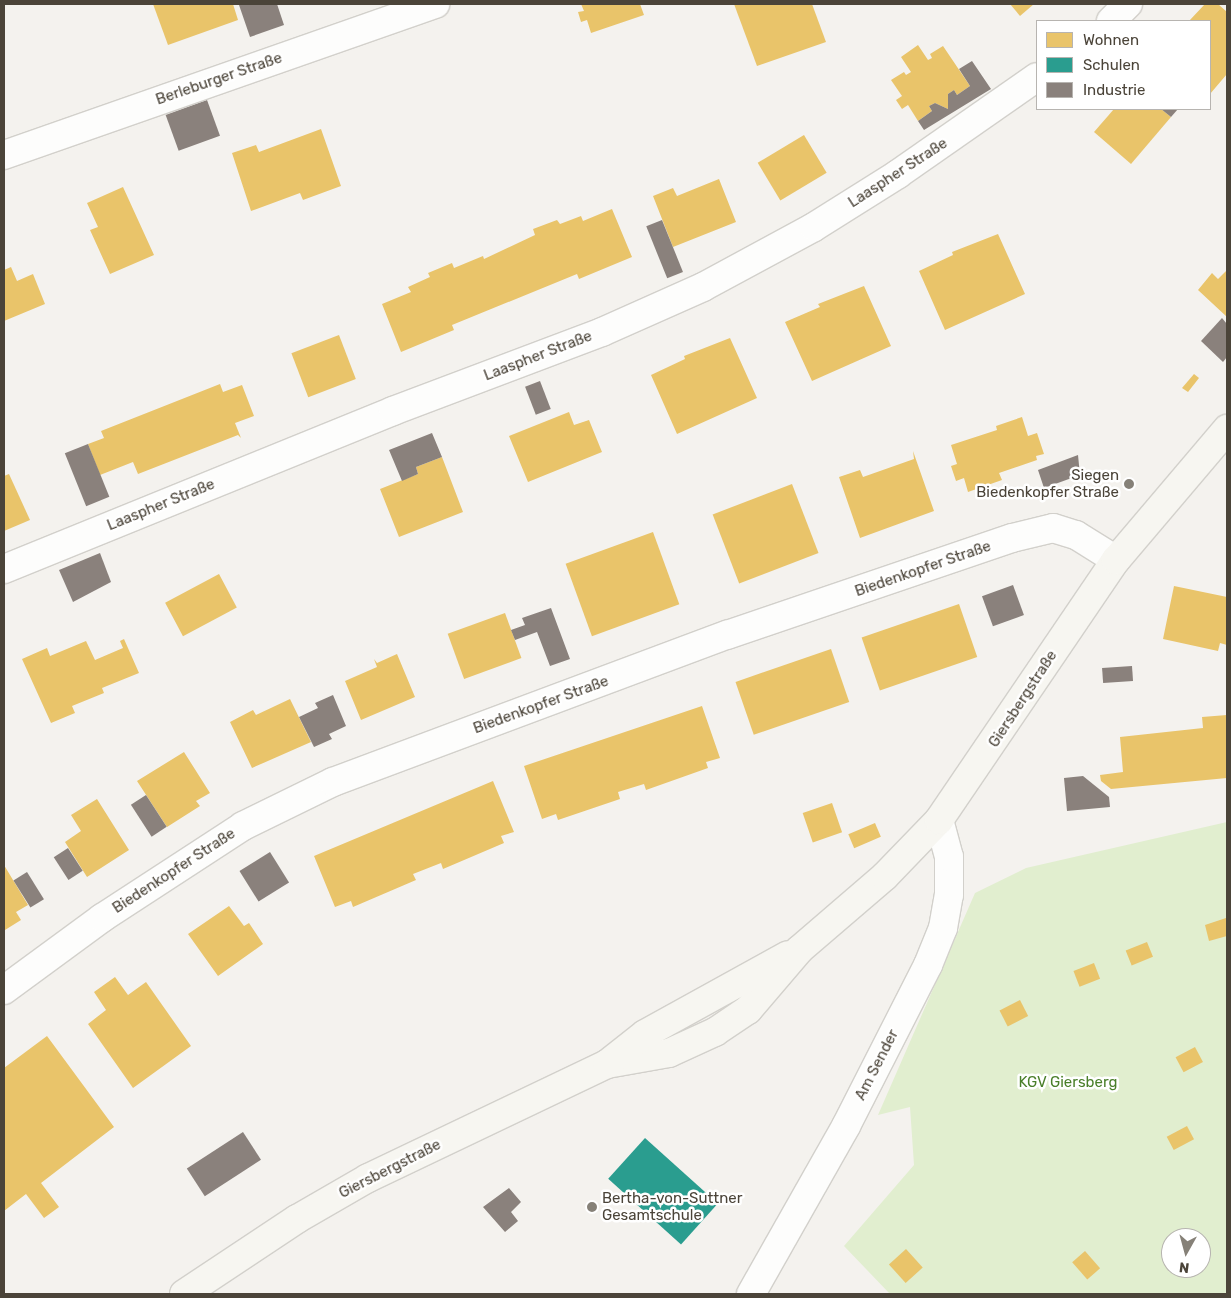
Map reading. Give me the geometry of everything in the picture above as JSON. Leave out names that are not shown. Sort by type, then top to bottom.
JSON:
[{"type":"street","name":"Berleburger Straße","points":[[4,155],[435,4]]},
{"type":"street","points":[[1112,20],[1128,4]]},
{"type":"street","name":"Laaspher Straße","points":[[4,569],[393,411],[602,332],[703,287],[814,227],[898,174],[1036,78]]},
{"type":"street","name":"Giersbergstraße","points":[[184,1294],[297,1219],[368,1178],[607,1064],[669,1053],[714,1032],[748,1010],[799,950],[885,876],[939,820],[1116,560],[1227,429]]},
{"type":"street","name":"Biedenkopfer Straße","points":[[4,990],[102,918],[243,826],[333,782],[727,635],[1012,538],[1053,528],[1076,535],[1116,560]]},
{"type":"street","name":"Am Sender","points":[[752,1294],[846,1126],[928,965],[943,928],[949,895],[949,857],[939,820]]},
{"type":"green space","name":"KGV Giersberg","points":[[1227,822],[1227,1294],[890,1294],[844,1246],[914,1165],[910,1107],[878,1115],[975,893],[1026,868]]},
{"type":"building: Wohnen","points":[[153,4],[233,4],[238,20],[168,45]]},
{"type":"building: Wohnen","points":[[581,4],[640,4],[644,15],[591,33],[587,20],[581,22],[578,12],[584,11]]},
{"type":"building: Wohnen","points":[[734,4],[812,4],[826,42],[757,66]]},
{"type":"building: Wohnen","points":[[1010,4],[1034,4],[1020,16]]},
{"type":"building: Wohnen","points":[[1205,4],[1218,4],[1227,12],[1227,74],[1211,93],[1211,20],[1190,20]]},
{"type":"building: Wohnen","points":[[918,45],[928,60],[932,58],[930,54],[943,46],[970,86],[957,95],[954,90],[948,94],[948,109],[935,103],[929,106],[932,111],[918,121],[908,105],[902,109],[896,100],[902,96],[891,80],[904,72],[906,75],[911,72],[901,57]]},
{"type":"building: Wohnen","points":[[1113,110],[1162,110],[1171,117],[1131,164],[1094,132]]},
{"type":"building: Wohnen","points":[[321,129],[341,186],[303,200],[300,193],[251,211],[232,153],[256,145],[259,152]]},
{"type":"building: Wohnen","points":[[804,135],[827,173],[780,201],[758,163]]},
{"type":"building: Wohnen","points":[[719,179],[736,222],[673,247],[653,196],[673,188],[677,196]]},
{"type":"building: Wohnen","points":[[123,187],[154,255],[110,274],[90,230],[98,227],[87,203]]},
{"type":"building: Wohnen","points":[[612,209],[632,257],[579,279],[577,274],[452,325],[454,330],[401,352],[382,304],[411,292],[408,287],[430,277],[428,273],[452,263],[454,268],[483,256],[484,259],[535,235],[533,229],[557,220],[560,224],[581,216],[583,221]]},
{"type":"building: Wohnen","points":[[998,234],[1025,294],[945,330],[919,271],[953,255],[952,252]]},
{"type":"building: Wohnen","points":[[11,267],[17,281],[33,274],[45,304],[4,321],[4,270]]},
{"type":"building: Wohnen","points":[[1227,270],[1227,317],[1198,290],[1212,273],[1218,279]]},
{"type":"building: Wohnen","points":[[864,286],[891,346],[812,381],[785,322],[820,307],[818,304]]},
{"type":"building: Wohnen","points":[[339,335],[356,379],[308,397],[291,353]]},
{"type":"building: Wohnen","points":[[730,338],[757,398],[677,434],[651,375],[685,359],[684,356]]},
{"type":"building: Wohnen","points":[[1194,374],[1199,378],[1188,392],[1182,388]]},
{"type":"building: Wohnen","points":[[220,384],[223,392],[242,385],[254,416],[235,423],[241,438],[238,435],[138,474],[133,462],[100,475],[88,444],[104,438],[101,431]]},
{"type":"building: Wohnen","points":[[569,412],[574,425],[589,420],[602,452],[528,482],[509,436]]},
{"type":"building: Wohnen","points":[[1022,417],[1028,436],[1037,433],[1044,454],[1036,456],[1037,460],[999,473],[1002,480],[968,492],[964,478],[956,481],[951,466],[957,464],[951,445],[997,430],[996,426]]},
{"type":"building: Wohnen","points":[[913,451],[934,511],[860,538],[839,477],[860,470],[863,477],[914,459]]},
{"type":"building: Wohnen","points":[[442,457],[463,512],[399,537],[380,489],[418,474],[416,467]]},
{"type":"building: Wohnen","points":[[9,474],[30,520],[4,531],[4,476]]},
{"type":"building: Wohnen","points":[[792,484],[819,553],[739,584],[713,514]]},
{"type":"building: Wohnen","points":[[653,532],[679,604],[592,636],[566,564]]},
{"type":"building: Wohnen","points":[[219,574],[237,608],[183,636],[165,603]]},
{"type":"building: Wohnen","points":[[1174,586],[1227,597],[1227,645],[1220,643],[1218,651],[1163,639]]},
{"type":"building: Wohnen","points":[[959,604],[977,657],[880,690],[862,638]]},
{"type":"building: Wohnen","points":[[505,613],[521,658],[464,679],[448,634]]},
{"type":"building: Wohnen","points":[[124,639],[139,673],[102,688],[104,693],[72,706],[75,713],[51,723],[22,659],[47,648],[50,656],[86,641],[95,660],[123,648],[120,641]]},
{"type":"building: Wohnen","points":[[831,649],[849,702],[754,735],[736,682]]},
{"type":"building: Wohnen","points":[[397,654],[415,697],[361,720],[345,681],[377,667],[374,659],[377,663]]},
{"type":"building: Wohnen","points":[[290,699],[311,742],[252,768],[230,722],[253,710],[256,715]]},
{"type":"building: Wohnen","points":[[702,706],[720,758],[706,762],[708,768],[646,790],[644,784],[618,792],[620,799],[558,820],[556,814],[542,819],[524,766]]},
{"type":"building: Wohnen","points":[[1227,715],[1227,778],[1111,789],[1101,781],[1100,775],[1123,772],[1120,737],[1203,728],[1202,717]]},
{"type":"building: Wohnen","points":[[184,752],[210,793],[196,801],[200,806],[167,827],[137,781]]},
{"type":"building: Wohnen","points":[[493,781],[514,832],[501,836],[504,843],[443,869],[441,863],[413,874],[416,880],[353,907],[351,901],[335,907],[314,856]]},
{"type":"building: Wohnen","points":[[97,799],[129,850],[87,877],[65,842],[81,831],[71,815]]},
{"type":"building: Wohnen","points":[[832,803],[842,832],[813,842],[803,813]]},
{"type":"building: Wohnen","points":[[875,823],[881,837],[854,848],[848,834]]},
{"type":"building: Wohnen","points":[[4,865],[28,905],[16,912],[21,920],[5,930]]},
{"type":"building: Wohnen","points":[[229,906],[244,926],[249,923],[263,944],[218,976],[188,934]]},
{"type":"building: Wohnen","points":[[1226,918],[1227,936],[1209,941],[1205,925]]},
{"type":"building: Wohnen","points":[[1147,942],[1153,957],[1132,965],[1126,951]]},
{"type":"building: Wohnen","points":[[1094,963],[1100,979],[1080,987],[1073,971]]},
{"type":"building: Wohnen","points":[[115,977],[128,995],[146,982],[191,1046],[133,1088],[88,1024],[106,1010],[94,992]]},
{"type":"building: Wohnen","points":[[1020,1000],[1028,1016],[1008,1026],[1000,1010]]},
{"type":"building: Wohnen","points":[[47,1036],[114,1127],[41,1183],[59,1207],[44,1218],[26,1194],[4,1211],[4,1068]]},
{"type":"building: Wohnen","points":[[1195,1047],[1203,1062],[1184,1072],[1176,1057]]},
{"type":"building: Wohnen","points":[[1187,1126],[1194,1139],[1174,1150],[1167,1137]]},
{"type":"building: Wohnen","points":[[906,1249],[923,1268],[906,1283],[889,1264]]},
{"type":"building: Wohnen","points":[[1085,1251],[1100,1268],[1087,1280],[1072,1262]]},
{"type":"building: Schulen","points":[[645,1138],[718,1204],[681,1244],[608,1179]]},
{"type":"building: Industrie","points":[[277,4],[284,25],[250,37],[239,5]]},
{"type":"building: Industrie","points":[[972,61],[991,89],[924,130],[918,121],[932,111],[929,106],[935,103],[948,109],[948,94],[954,90],[957,95],[970,86],[959,69]]},
{"type":"building: Industrie","points":[[207,100],[220,136],[179,151],[166,115]]},
{"type":"building: Industrie","points":[[1162,110],[1177,110],[1171,117]]},
{"type":"building: Industrie","points":[[662,220],[683,272],[667,278],[646,226]]},
{"type":"building: Industrie","points":[[1222,318],[1227,324],[1227,357],[1223,362],[1201,341]]},
{"type":"building: Industrie","points":[[540,381],[551,409],[536,415],[525,387]]},
{"type":"building: Industrie","points":[[432,433],[442,457],[416,467],[418,474],[402,481],[389,450]]},
{"type":"building: Industrie","points":[[88,444],[109,497],[86,506],[65,453]]},
{"type":"building: Industrie","points":[[1078,455],[1080,475],[1044,488],[1038,470]]},
{"type":"building: Industrie","points":[[100,553],[111,582],[73,602],[59,570]]},
{"type":"building: Industrie","points":[[1013,585],[1024,615],[993,626],[982,596]]},
{"type":"building: Industrie","points":[[551,608],[570,659],[550,666],[537,632],[515,640],[511,630],[525,625],[522,618]]},
{"type":"building: Industrie","points":[[1132,666],[1133,681],[1103,683],[1102,668]]},
{"type":"building: Industrie","points":[[333,695],[346,726],[329,734],[332,739],[314,747],[299,717],[318,708],[315,703]]},
{"type":"building: Industrie","points":[[1083,776],[1109,797],[1110,807],[1067,811],[1064,778]]},
{"type":"building: Industrie","points":[[146,795],[167,827],[152,837],[131,805]]},
{"type":"building: Industrie","points":[[68,848],[83,871],[68,880],[54,857]]},
{"type":"building: Industrie","points":[[270,852],[289,883],[259,902],[239,871]]},
{"type":"building: Industrie","points":[[27,872],[44,899],[30,908],[13,880]]},
{"type":"building: Industrie","points":[[243,1132],[261,1160],[205,1196],[187,1168]]},
{"type":"building: Industrie","points":[[509,1188],[521,1202],[511,1212],[518,1221],[505,1232],[483,1207]]},
{"type":"place","name":"Siegen Biedenkopfer Straße","points":[[1129,484]]},
{"type":"place","name":"Bertha-von-Suttner Gesamtschule","points":[[592,1207]]}]
